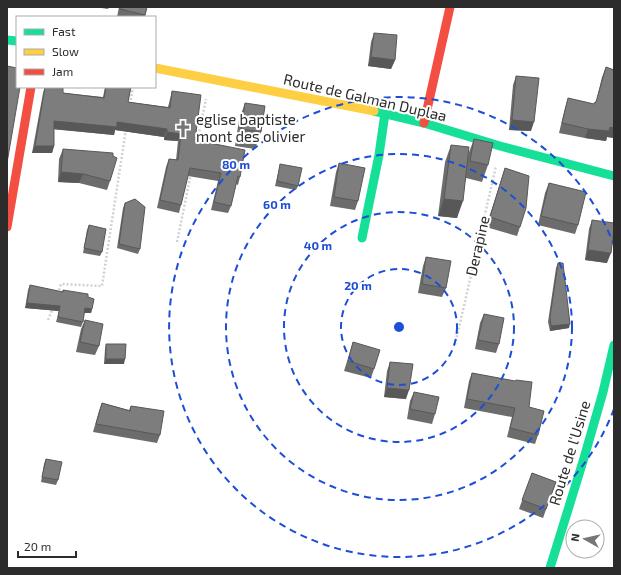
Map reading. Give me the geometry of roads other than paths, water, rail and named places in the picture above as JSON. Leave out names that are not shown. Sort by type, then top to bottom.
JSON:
[{"type":"street","points":[[424,123],[450,7]]},
{"type":"street","name":"Route de Galman Duplaa","points":[[156,68],[385,113],[500,146],[614,176]]},
{"type":"street","points":[[7,227],[31,88]]},
{"type":"street","points":[[362,238],[379,154],[385,113]]},
{"type":"street","name":"Route de l'Usine","points":[[550,568],[603,392],[614,345]]},
{"type":"place","name":"eglise baptiste mont des olivier","points":[[183,129]]}]
